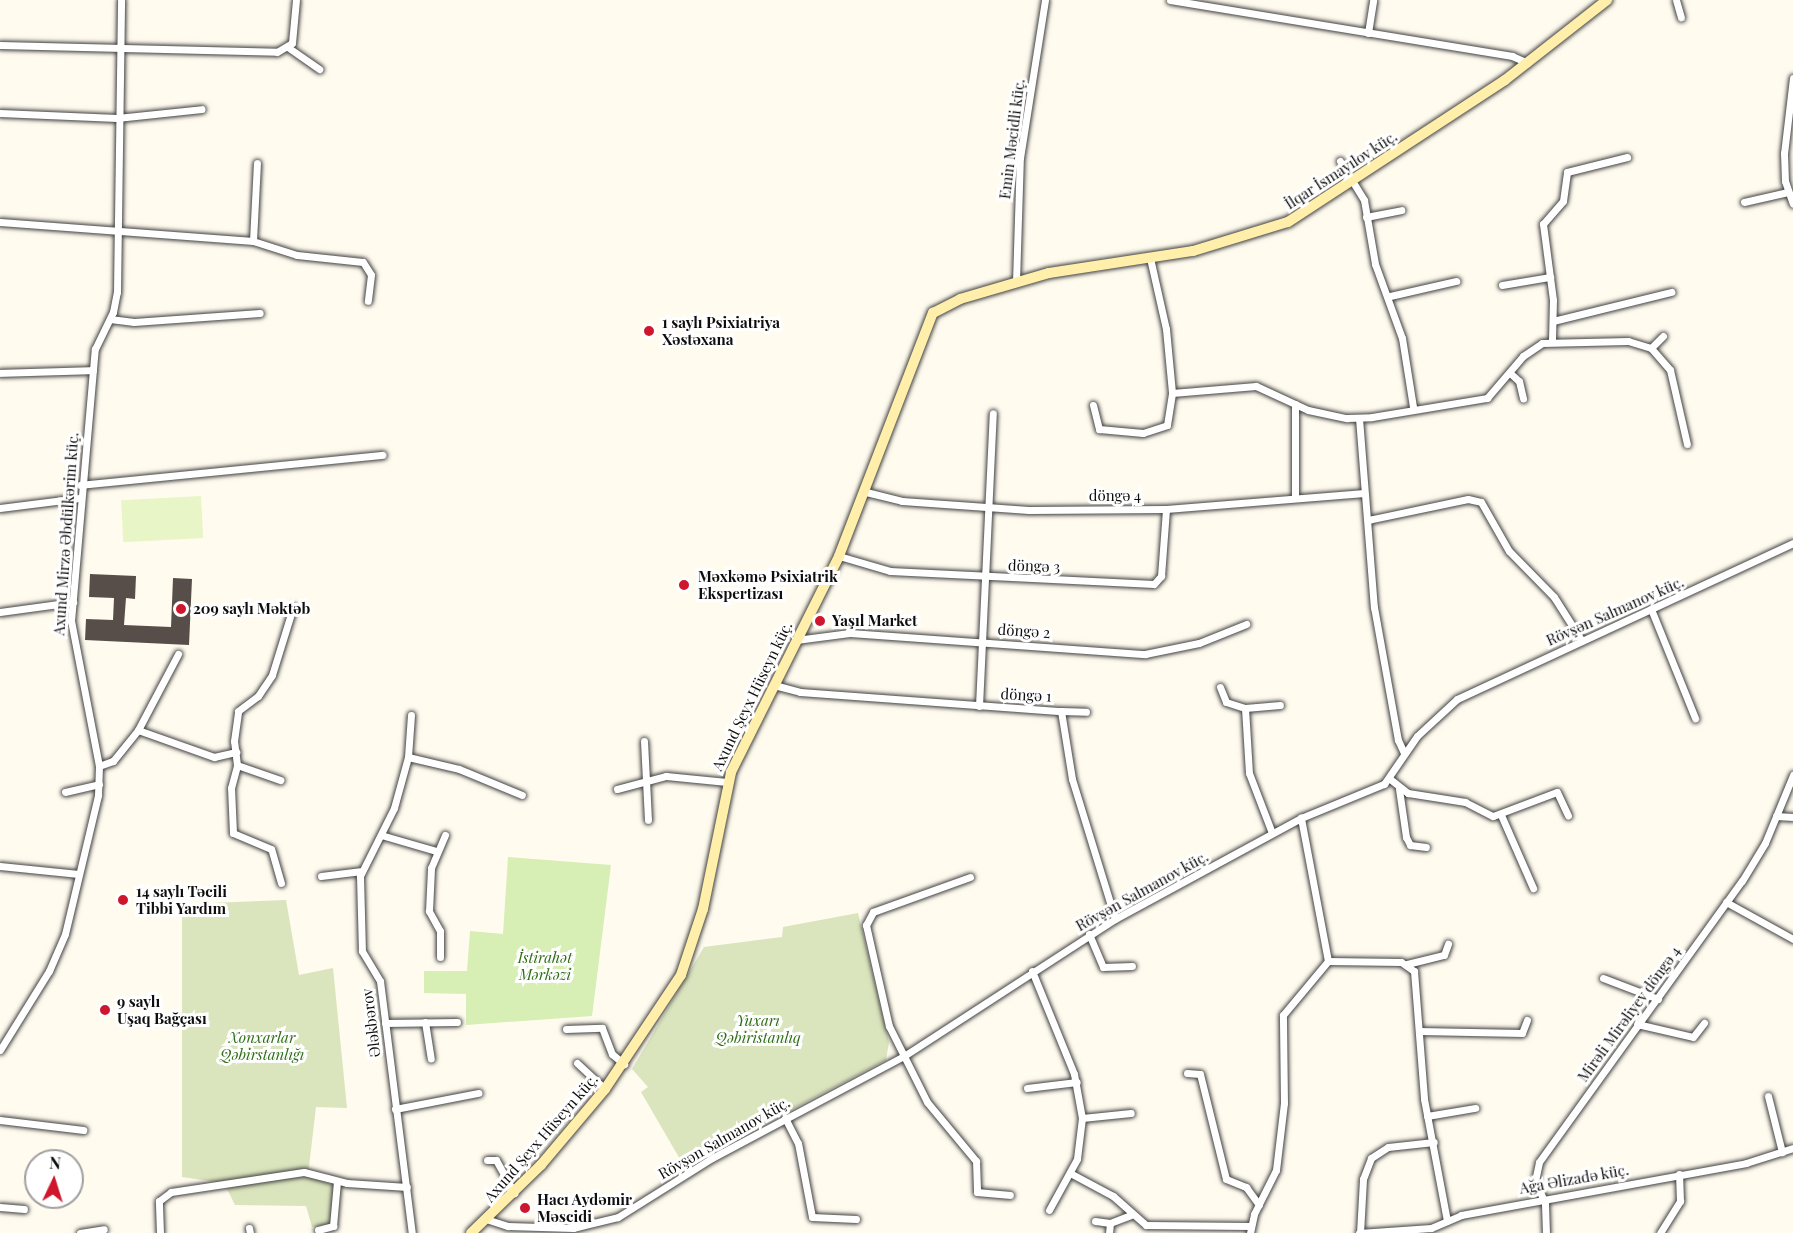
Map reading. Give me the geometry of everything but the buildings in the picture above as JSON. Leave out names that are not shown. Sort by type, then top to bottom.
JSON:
[{"type":"main road","name":"İlqar İsmayılov küç.","points":[[1016,282],[1215,247],[1288,222],[1528,63],[1607,0]]},
{"type":"main road","name":"Axund Şeyx Hüseyn küç.","points":[[471,1233],[489,1220],[514,1194],[605,1089],[624,1064],[688,959],[710,877],[727,782],[839,556],[866,492],[921,335],[933,313],[960,299],[1016,282]]},
{"type":"street","name":"Axund Mirzə Əbdülkərim küç.","points":[[0,1050],[2,1042],[62,942],[99,784],[99,766],[72,645],[73,602],[80,485],[93,370],[99,336],[110,319],[117,292],[117,118],[121,0]]},
{"type":"street","points":[[289,48],[296,0]]},
{"type":"street","name":"Emin Məcidli küç.","points":[[1016,282],[1020,158],[1045,0]]},
{"type":"street","points":[[1170,0],[1512,56],[1528,63]]},
{"type":"street","points":[[1368,33],[1374,0]]},
{"type":"street","points":[[1676,0],[1681,17]]},
{"type":"street","points":[[0,45],[118,49],[289,48],[319,69]]},
{"type":"street","points":[[1793,78],[1784,153],[1788,192],[1793,204]]},
{"type":"street","points":[[0,113],[117,118],[202,110]]},
{"type":"street","points":[[1784,153],[1793,152]]},
{"type":"street","points":[[1552,340],[1550,277],[1544,224],[1563,201],[1565,175],[1628,157]]},
{"type":"street","points":[[1340,161],[1354,179],[1366,217],[1375,264],[1390,296],[1413,407]]},
{"type":"street","points":[[253,241],[257,163]]},
{"type":"street","points":[[1743,202],[1788,192]]},
{"type":"street","points":[[1366,217],[1401,210]]},
{"type":"street","points":[[0,222],[253,241],[297,255],[363,262],[371,275],[368,301]]},
{"type":"street","points":[[1093,405],[1099,429],[1143,433],[1167,425],[1172,393],[1166,329],[1150,258]]},
{"type":"street","points":[[1502,285],[1550,277]]},
{"type":"street","points":[[1390,296],[1456,281]]},
{"type":"street","points":[[1553,321],[1671,292]]},
{"type":"street","points":[[110,319],[134,322],[260,313]]},
{"type":"street","points":[[1651,348],[1664,336]]},
{"type":"street","points":[[1172,393],[1256,386],[1295,404],[1359,418],[1413,407],[1487,398],[1523,356],[1552,340],[1611,340],[1651,348],[1670,370],[1687,444]]},
{"type":"street","points":[[0,373],[93,370]]},
{"type":"street","points":[[1510,372],[1519,381],[1523,399]]},
{"type":"street","points":[[1295,404],[1295,498]]},
{"type":"street","points":[[979,706],[993,413]]},
{"type":"street","points":[[1359,418],[1374,607],[1398,740],[1404,753]]},
{"type":"street","points":[[80,485],[383,455]]},
{"type":"street","name":"döngə 4","points":[[866,492],[902,501],[987,508],[1166,509],[1364,493]]},
{"type":"street","points":[[0,508],[79,498]]},
{"type":"street","points":[[1368,520],[1468,499],[1481,501],[1509,551],[1554,597],[1580,638]]},
{"type":"street","name":"döngə 3","points":[[839,556],[890,571],[1154,584],[1161,576],[1166,509]]},
{"type":"street","name":"Rövşən Salmanov küç.","points":[[489,1220],[508,1226],[579,1231],[618,1217],[785,1118],[904,1056],[1115,919],[1301,818],[1390,779],[1404,753],[1457,699],[1580,638],[1651,609],[1793,543]]},
{"type":"street","points":[[0,612],[73,602]]},
{"type":"street","points":[[281,883],[271,849],[233,833],[231,788],[237,765],[238,711],[258,696],[272,675],[294,607]]},
{"type":"street","points":[[1651,609],[1695,718]]},
{"type":"street","name":"döngə 2","points":[[796,640],[849,633],[1145,654],[1199,643],[1246,624]]},
{"type":"street","points":[[99,766],[113,760],[138,730],[178,654]]},
{"type":"street","name":"döngə 1","points":[[774,685],[800,692],[1061,711],[1072,779],[1115,919]]},
{"type":"street","points":[[1220,687],[1226,702],[1245,708],[1280,705]]},
{"type":"street","points":[[1245,708],[1249,773],[1272,833]]},
{"type":"street","points":[[1061,711],[1086,712]]},
{"type":"street","points":[[321,876],[360,871],[381,835],[394,808],[408,757],[411,715]]},
{"type":"street","points":[[138,730],[204,755],[236,752]]},
{"type":"street","points":[[644,741],[648,778],[648,820]]},
{"type":"street","points":[[408,757],[459,769],[522,795]]},
{"type":"street","points":[[237,765],[280,780]]},
{"type":"street","points":[[617,789],[648,778],[679,775],[727,782]]},
{"type":"street","name":"Mirəli Mirəliyev döngə 4","points":[[1546,1233],[1542,1198],[1535,1181],[1539,1162],[1742,881],[1776,816],[1793,775]]},
{"type":"street","points":[[1390,779],[1400,789],[1501,815],[1557,792],[1568,816]]},
{"type":"street","points":[[65,792],[99,784]]},
{"type":"street","points":[[1400,789],[1406,837],[1410,845],[1426,847]]},
{"type":"street","points":[[1501,815],[1533,888]]},
{"type":"street","points":[[1776,816],[1793,817]]},
{"type":"street","points":[[1301,818],[1328,961]]},
{"type":"street","points":[[381,835],[436,850]]},
{"type":"street","points":[[440,957],[440,931],[429,911],[436,850],[445,835]]},
{"type":"street","points":[[0,866],[79,874]]},
{"type":"street","name":"Ələkbərov","points":[[360,871],[362,951],[380,981],[412,1233]]},
{"type":"street","points":[[970,877],[867,917],[889,1026],[927,1102],[976,1161],[977,1192],[1010,1195]]},
{"type":"street","points":[[1726,902],[1793,939]]},
{"type":"street","points":[[1089,934],[1103,967],[1132,966]]},
{"type":"street","points":[[1328,961],[1407,964],[1444,955],[1448,944]]},
{"type":"street","points":[[1070,1173],[1113,1196],[1131,1215],[1154,1226],[1250,1229],[1259,1205],[1273,1182],[1282,1123],[1283,1015],[1328,961]]},
{"type":"street","points":[[1407,964],[1413,971],[1427,1116],[1434,1142],[1447,1221]]},
{"type":"street","points":[[1032,971],[1077,1082],[1082,1118],[1081,1147],[1070,1173],[1049,1210]]},
{"type":"street","points":[[1603,978],[1658,999]]},
{"type":"street","points":[[1419,1031],[1522,1033],[1527,1020]]},
{"type":"street","points":[[425,1022],[431,1059]]},
{"type":"street","points":[[385,1023],[457,1022]]},
{"type":"street","points":[[1637,1024],[1694,1037],[1704,1023]]},
{"type":"street","points":[[566,1029],[602,1028],[612,1054],[624,1064]]},
{"type":"street","points":[[577,1063],[605,1089]]},
{"type":"street","points":[[1186,1073],[1200,1074],[1226,1179],[1246,1187],[1259,1205]]},
{"type":"street","points":[[1028,1088],[1077,1082]]},
{"type":"street","points":[[395,1109],[478,1093]]},
{"type":"street","points":[[1768,1096],[1782,1152]]},
{"type":"street","points":[[1427,1116],[1475,1108]]},
{"type":"street","points":[[1082,1118],[1131,1113]]},
{"type":"street","points":[[785,1118],[798,1143],[812,1217],[856,1219]]},
{"type":"street","points":[[0,1120],[83,1130]]},
{"type":"street","points":[[1360,1233],[1363,1179],[1371,1158],[1388,1147],[1434,1142]]},
{"type":"street","name":"Ağa Əlizadə küç.","points":[[1360,1233],[1431,1228],[1447,1221],[1542,1198],[1679,1174],[1793,1148]]},
{"type":"street","points":[[487,1160],[496,1160],[514,1194]]},
{"type":"street","points":[[160,1233],[159,1201],[171,1192],[304,1172],[338,1181],[407,1187]]},
{"type":"street","points":[[1660,1233],[1680,1201],[1679,1174]]},
{"type":"street","points":[[318,1230],[333,1226],[338,1181]]},
{"type":"street","points":[[0,1207],[24,1209]]},
{"type":"street","points":[[1095,1221],[1110,1223],[1131,1215]]},
{"type":"street","points":[[1109,1233],[1110,1223]]},
{"type":"street","points":[[80,1233],[104,1229]]},
{"type":"green space","points":[[201,496],[203,538],[123,542],[121,500]]},
{"type":"green space","name":"İstirahət Mərkəzi","points":[[508,857],[611,865],[592,1016],[466,1025],[466,994],[424,993],[424,971],[467,971],[470,931],[503,934]]},
{"type":"green space","name":"Xonxarlar Qəbirstanlığı","points":[[286,900],[299,975],[333,968],[347,1108],[316,1107],[308,1175],[335,1186],[330,1225],[312,1227],[306,1206],[235,1205],[224,1183],[182,1177],[182,904]]},
{"type":"green space","name":"Yuxarı Qəbiristanlıq","points":[[858,913],[889,1042],[886,1060],[684,1166],[641,1092],[648,1087],[632,1069],[704,947],[782,937],[783,927]]},
{"type":"place","name":"1 saylı Psixiatriya Xəstəxana","points":[[649,331]]},
{"type":"place","name":"Məxkəmə Psixiatrik Ekspertizası","points":[[684,585]]},
{"type":"place","name":"209 saylı Məktəb","points":[[181,609]]},
{"type":"place","name":"Yaşıl Market","points":[[820,621]]},
{"type":"place","name":"14 saylı Təcili Tibbi Yardım","points":[[123,900]]},
{"type":"place","name":"9 saylı Uşaq Bağçası","points":[[105,1010]]},
{"type":"place","name":"Hacı Aydəmir Məscidi","points":[[525,1208]]}]
